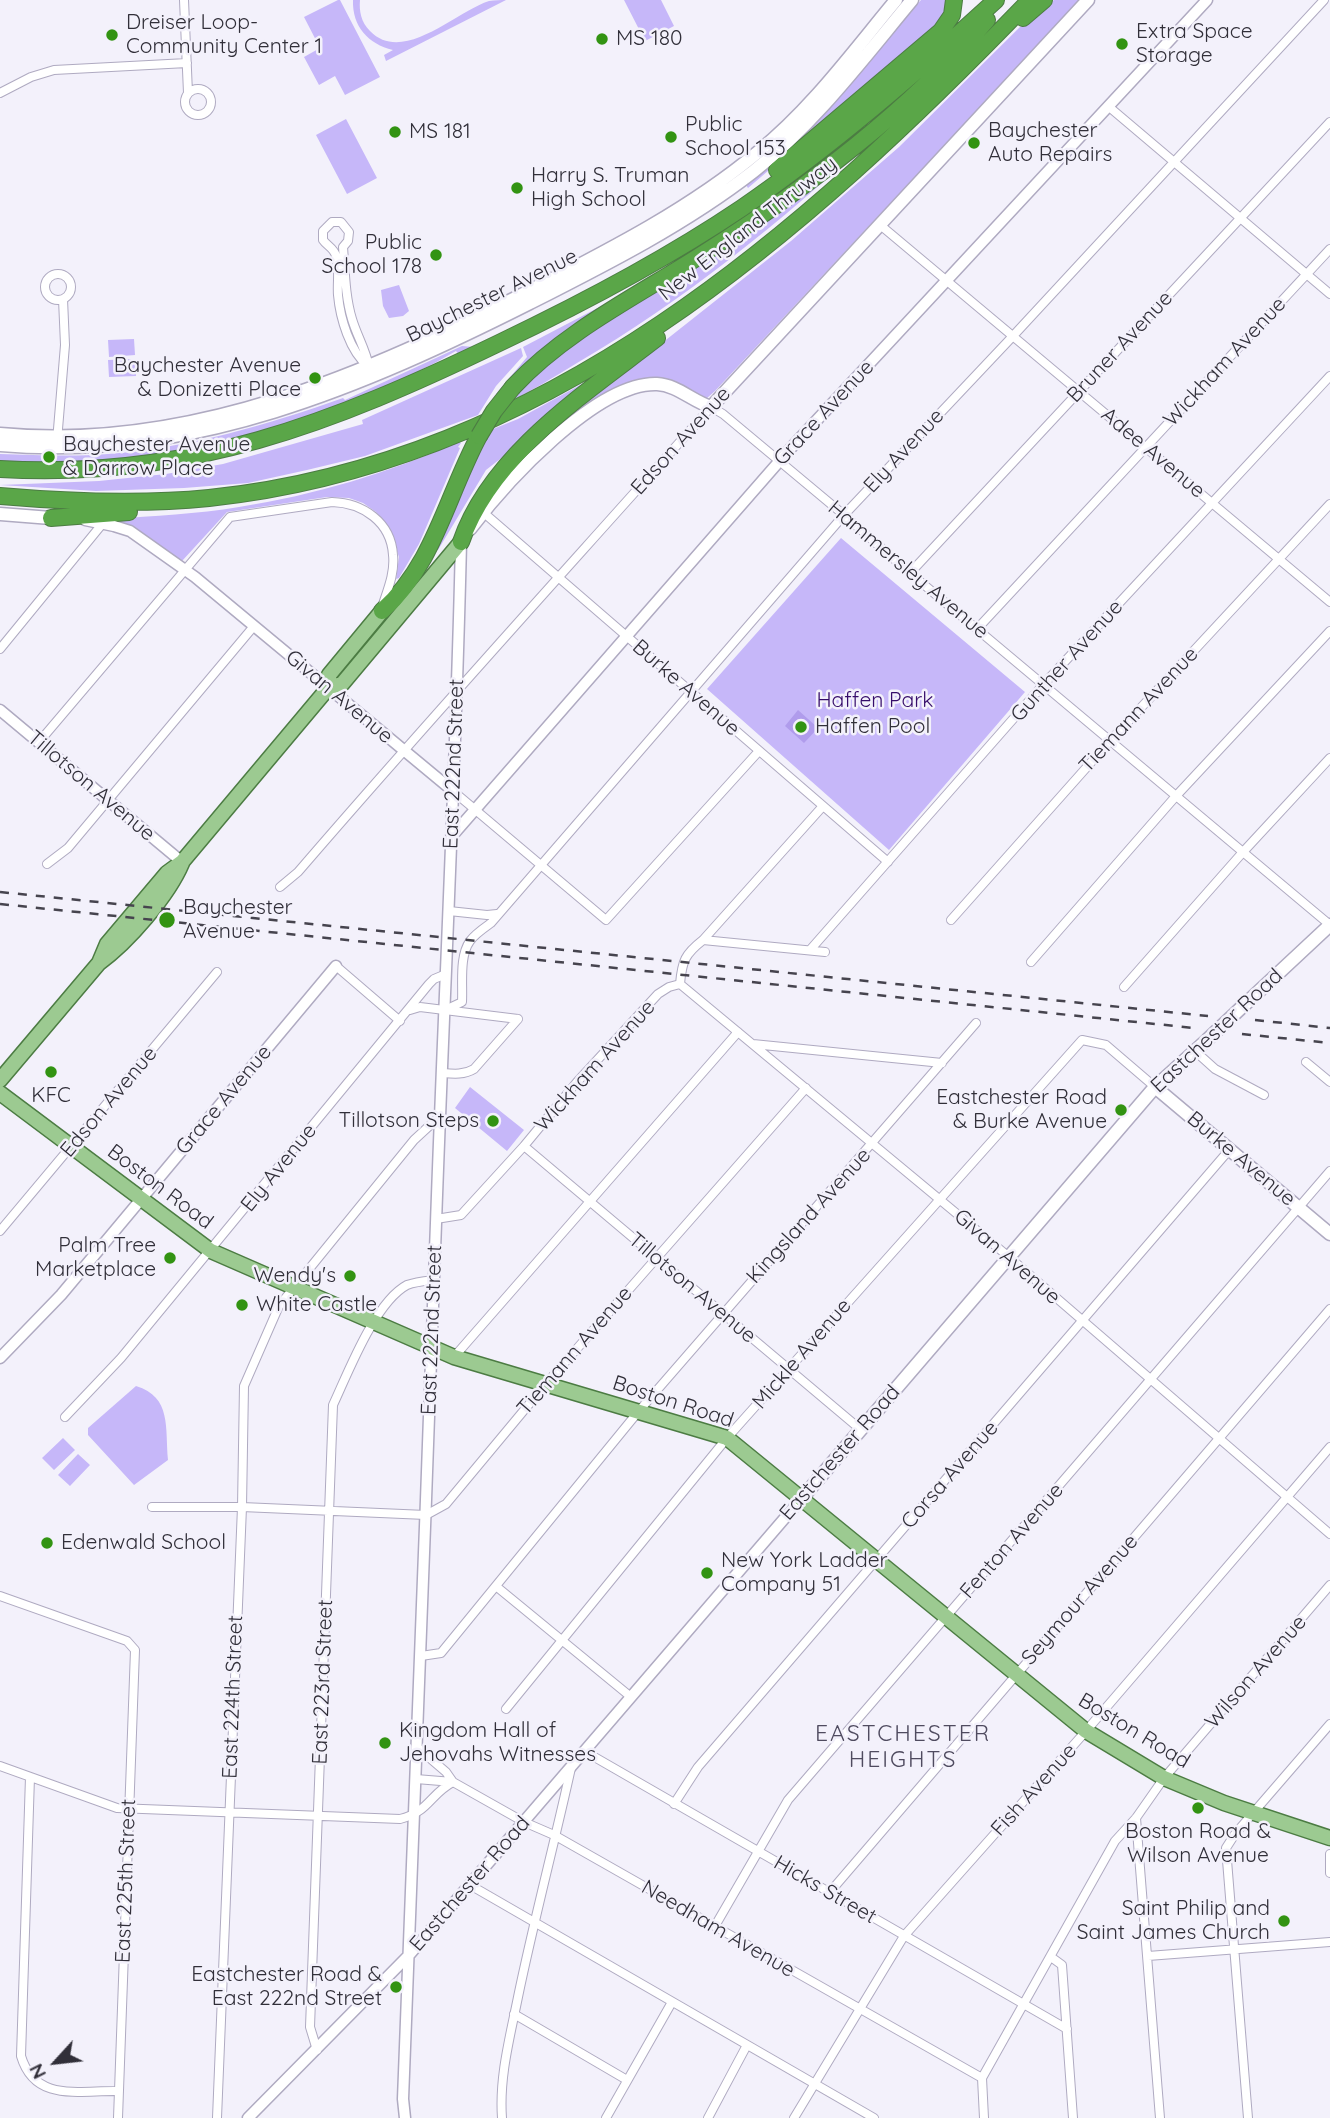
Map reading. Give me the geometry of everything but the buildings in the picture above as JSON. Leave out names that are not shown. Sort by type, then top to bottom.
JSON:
[{"type":"highway","points":[[708,230],[942,31],[952,15],[954,0]]},
{"type":"highway","name":"New England Thruway","points":[[0,469],[87,469],[212,453],[319,422],[409,385],[561,313],[660,260],[708,230],[848,128],[893,92],[996,0]]},
{"type":"highway","points":[[382,611],[399,596],[427,552],[479,436],[494,411],[533,367],[564,343],[742,229],[860,142],[940,71],[1004,0]]},
{"type":"highway","name":"New England Thruway","points":[[0,496],[138,503],[248,493],[330,477],[385,461],[503,415],[615,354],[742,266],[818,204],[952,78],[1030,0]]},
{"type":"highway","points":[[952,78],[1044,0]]},
{"type":"highway","points":[[461,542],[475,509],[538,432],[694,310],[742,266]]},
{"type":"highway","points":[[51,518],[217,504],[248,493]]},
{"type":"main road","name":"Baychester Avenue","points":[[778,143],[896,0]]},
{"type":"main road","name":"Baychester Avenue","points":[[0,434],[57,441],[130,443],[218,428],[297,406],[622,242],[778,143],[825,104],[912,0]]},
{"type":"main road","name":"Edson Avenue","points":[[710,407],[1088,0]]},
{"type":"main road","name":"Hammersley Avenue","points":[[479,519],[502,490],[540,451],[586,413],[619,392],[659,384],[680,390],[699,404],[710,407]]},
{"type":"main road","name":"Baychester Avenue","points":[[0,445],[57,441]]},
{"type":"main road","points":[[0,514],[51,518]]},
{"type":"main road","points":[[0,1080],[99,964],[116,951],[141,923],[175,881],[182,862],[329,687],[342,684],[479,519]]},
{"type":"main road","points":[[329,687],[329,675],[382,611]]},
{"type":"main road","name":"Eastchester Road","points":[[802,1498],[1155,1087],[1330,925]]},
{"type":"main road","name":"Burke Avenue","points":[[1155,1087],[1330,1234]]},
{"type":"main road","name":"Boston Road","points":[[0,1093],[211,1251],[454,1357],[727,1438],[1086,1731],[1164,1778],[1253,1813],[1330,1838]]},
{"type":"street","points":[[184,0],[188,93]]},
{"type":"street","name":"Grace Avenue","points":[[452,836],[778,462],[1207,0]]},
{"type":"street","name":"Ely Avenue","points":[[445,1010],[462,1002],[464,956],[468,943],[491,923],[844,515],[1324,0]]},
{"type":"street","points":[[0,93],[31,77],[54,70],[187,63]]},
{"type":"street","points":[[1108,106],[1330,294]]},
{"type":"street","name":"Bruner Avenue","points":[[910,573],[1330,121]]},
{"type":"street","points":[[332,222],[344,225],[349,232],[348,241],[343,247],[348,303],[370,371],[359,359],[346,327],[339,299],[337,257],[333,248],[323,240],[323,231],[332,222]]},
{"type":"street","name":"Adee Avenue","points":[[879,224],[1330,602]]},
{"type":"street","name":"Wickham Avenue","points":[[977,629],[1330,249]]},
{"type":"street","points":[[57,441],[65,345],[63,299]]},
{"type":"street","name":"Gunther Avenue","points":[[810,950],[1043,685],[1330,376]]},
{"type":"street","name":"Hammersley Avenue","points":[[710,407],[723,414],[844,515],[1330,925]]},
{"type":"street","name":"Edson Avenue","points":[[281,887],[298,872],[403,750],[458,692],[710,407]]},
{"type":"street","points":[[39,742],[230,517],[332,502],[348,503],[370,514],[387,531],[393,555],[391,578],[382,611]]},
{"type":"street","name":"Tiemann Avenue","points":[[951,920],[1110,741],[1330,503]]},
{"type":"street","name":"Givan Avenue","points":[[51,518],[103,523],[130,531],[141,538],[329,687],[606,920],[759,751]]},
{"type":"street","name":"Burke Avenue","points":[[479,519],[559,578],[888,862]]},
{"type":"street","points":[[0,649],[103,523]]},
{"type":"street","name":"East 222nd Street","points":[[405,2118],[403,2099],[458,692],[461,542]]},
{"type":"street","points":[[47,864],[68,848],[254,626]]},
{"type":"street","points":[[1031,962],[1176,796],[1330,631]]},
{"type":"street","name":"Tillotson Avenue","points":[[0,710],[182,862]]},
{"type":"street","points":[[1124,987],[1330,758]]},
{"type":"street","points":[[680,984],[682,965],[690,951],[703,940],[823,806]]},
{"type":"street","points":[[449,911],[497,914]]},
{"type":"street","points":[[703,940],[825,952]]},
{"type":"street","points":[[336,966],[400,1021]]},
{"type":"street","name":"Grace Avenue","points":[[0,1357],[61,1295],[336,966]]},
{"type":"street","name":"Edson Avenue","points":[[0,1231],[217,972]]},
{"type":"street","name":"Ely Avenue","points":[[65,1417],[121,1358],[435,979],[446,974]]},
{"type":"street","name":"Wickham Avenue","points":[[436,1219],[461,1215],[658,994],[680,984]]},
{"type":"street","name":"Givan Avenue","points":[[680,984],[1009,1257],[1330,1534]]},
{"type":"street","points":[[407,1012],[419,1007],[518,1018],[474,1069],[468,1073],[442,1073]]},
{"type":"street","name":"Kingsland Avenue","points":[[421,1656],[441,1653],[638,1412],[976,1023]]},
{"type":"street","points":[[454,1357],[738,1032]]},
{"type":"street","name":"Burke Avenue","points":[[1082,1040],[1106,1045],[1155,1087]]},
{"type":"street","name":"Mickle Avenue","points":[[506,1709],[727,1438],[1082,1040]]},
{"type":"street","points":[[752,1044],[942,1063]]},
{"type":"street","points":[[1195,1051],[1215,1069],[1264,1095]]},
{"type":"street","points":[[1306,1062],[1330,1082]]},
{"type":"street","name":"Tiemann Avenue","points":[[426,1515],[446,1504],[545,1385],[806,1088]]},
{"type":"street","points":[[293,1288],[414,1140],[440,1116]]},
{"type":"street","name":"Tillotson Avenue","points":[[524,1146],[860,1429]]},
{"type":"street","name":"Corsa Avenue","points":[[674,1804],[698,1767],[1230,1149]]},
{"type":"street","name":"Fenton Avenue","points":[[715,1926],[788,1800],[1330,1171]]},
{"type":"street","points":[[374,1323],[384,1306],[400,1290],[410,1284],[434,1280]]},
{"type":"street","name":"East 224th Street","points":[[217,2118],[242,1507],[244,1386],[279,1306],[293,1288]]},
{"type":"street","name":"Seymour Avenue","points":[[830,1892],[1330,1309]]},
{"type":"street","name":"East 223rd Street","points":[[317,2050],[310,2027],[333,1405],[361,1343],[374,1323]]},
{"type":"street","name":"Fish Avenue","points":[[794,2118],[904,1936],[1086,1731],[1330,1447]]},
{"type":"street","name":"Eastchester Road","points":[[248,2118],[410,1954],[802,1498]]},
{"type":"street","points":[[152,1507],[242,1507],[426,1515]]},
{"type":"street","name":"Wilson Avenue","points":[[982,2078],[1115,1841],[1136,1818],[1164,1778],[1330,1585]]},
{"type":"street","points":[[497,1587],[631,1697]]},
{"type":"street","name":"East 225th Street","points":[[0,1596],[131,1644],[135,1654],[118,2118]]},
{"type":"street","points":[[1248,2118],[1226,1848],[1330,1724]]},
{"type":"street","name":"Needham Avenue","points":[[418,1748],[446,1772],[453,1782]]},
{"type":"street","name":"Hicks Street","points":[[584,1751],[1067,2029]]},
{"type":"street","points":[[0,1766],[117,1808],[400,1819],[414,1815],[428,1806],[441,1790],[453,1782]]},
{"type":"street","points":[[502,2118],[500,2092],[514,2014],[571,1767]]},
{"type":"street","points":[[30,1777],[20,2056],[25,2069],[34,2080],[51,2089],[70,2092],[118,2091]]},
{"type":"street","name":"Needham Avenue","points":[[416,1779],[453,1782],[524,1822],[554,1835],[982,2078]]},
{"type":"street","points":[[1136,1818],[1160,2118]]},
{"type":"street","points":[[1330,1854],[1330,1873]]},
{"type":"street","points":[[470,1885],[874,2118]]},
{"type":"street","points":[[1148,1956],[1330,1942]]},
{"type":"street","points":[[1051,1957],[1062,1965],[1073,2118]]},
{"type":"street","points":[[606,2118],[672,2002]]},
{"type":"street","points":[[514,2014],[627,2080]]},
{"type":"street","points":[[708,2118],[747,2045]]},
{"type":"street","points":[[982,2078],[984,2118]]},
{"type":"green space","points":[[338,0],[380,77],[345,95],[335,76],[319,85],[304,57],[320,48],[304,17]]},
{"type":"green space","points":[[353,0],[360,0],[361,16],[370,31],[383,40],[398,42],[429,33],[489,1],[506,0],[386,61],[384,55],[393,50],[376,43],[363,32],[355,18]]},
{"type":"green space","points":[[624,0],[661,0],[674,26],[645,41]]},
{"type":"green space","points":[[921,0],[946,0],[945,14],[937,27],[748,188],[746,185],[816,121]]},
{"type":"green space","points":[[1054,0],[1080,0],[706,399],[674,384],[616,390],[499,487],[528,449],[791,241],[899,147],[1027,20]]},
{"type":"green space","points":[[346,119],[377,178],[347,194],[316,135]]},
{"type":"green space","points":[[873,137],[767,229],[694,286],[617,339],[508,402],[539,367]]},
{"type":"green space","points":[[399,285],[409,311],[403,316],[389,318],[383,306],[381,290]]},
{"type":"green space","points":[[609,302],[496,394],[527,357],[523,347]]},
{"type":"green space","points":[[134,339],[135,355],[109,357],[108,340]]},
{"type":"green space","points":[[462,346],[474,347],[459,355],[456,351],[397,382],[336,407],[221,441],[149,456],[113,460],[38,463],[0,461],[0,454],[108,454],[168,447],[227,434],[343,398],[345,400]]},
{"type":"green space","points":[[521,348],[523,356],[496,386],[478,415],[365,456],[248,483],[96,491],[0,485],[99,481],[166,474],[223,464],[363,424],[362,420]]},
{"type":"green space","points":[[135,359],[136,376],[109,377],[108,360]]},
{"type":"green space","points":[[591,379],[486,470],[438,550],[434,547],[488,431],[518,419]]},
{"type":"green space","points":[[459,442],[460,448],[419,544],[396,579],[399,557],[388,526],[376,512],[349,498],[327,497],[227,512],[182,561],[151,539],[111,519],[239,507],[295,496],[378,473]]},
{"type":"green space","name":"Haffen Park","points":[[841,538],[1025,692],[889,850],[707,689]]},
{"type":"green space","points":[[470,1087],[524,1130],[507,1151],[455,1108]]},
{"type":"green space","points":[[136,1386],[148,1391],[161,1406],[166,1425],[168,1460],[134,1485],[88,1435],[88,1428]]},
{"type":"green space","points":[[63,1438],[75,1450],[54,1470],[42,1458]]},
{"type":"green space","points":[[78,1454],[90,1465],[70,1486],[58,1475]]},
{"type":"shaded area","name":"Haffen Pool","points":[[798,710],[818,728],[804,743],[785,726]]},
{"type":"railway","points":[[0,892],[1208,1016]]},
{"type":"railway","points":[[0,904],[1194,1028]]},
{"type":"railway","points":[[1255,1020],[1330,1028]]},
{"type":"railway","points":[[1242,1034],[1330,1043]]},
{"type":"place","name":"Dreiser Loop- Community Center 1","points":[[112,35]]},
{"type":"place","name":"MS 180","points":[[602,39]]},
{"type":"place","name":"Extra Space Storage","points":[[1122,44]]},
{"type":"place","name":"MS 181","points":[[395,132]]},
{"type":"place","name":"Public School 153","points":[[671,137]]},
{"type":"place","name":"Baychester Auto Repairs","points":[[974,143]]},
{"type":"place","name":"Harry S. Truman High School","points":[[517,188]]},
{"type":"place","name":"Public School 178","points":[[436,255]]},
{"type":"place","name":"Baychester Avenue & Donizetti Place","points":[[315,378]]},
{"type":"place","name":"Baychester Avenue & Darrow Place","points":[[49,457]]},
{"type":"place","name":"Haffen Pool","points":[[801,727]]},
{"type":"place","name":"Baychester Avenue","points":[[167,920]]},
{"type":"place","name":"KFC","points":[[51,1072]]},
{"type":"place","name":"Eastchester Road & Burke Avenue","points":[[1121,1110]]},
{"type":"place","name":"Tillotson Steps","points":[[493,1121]]},
{"type":"place","name":"Palm Tree Marketplace","points":[[170,1258]]},
{"type":"place","name":"Wendy's","points":[[350,1276]]},
{"type":"place","name":"White Castle","points":[[242,1305]]},
{"type":"place","name":"Edenwald School","points":[[47,1543]]},
{"type":"place","name":"New York Ladder Company 51","points":[[707,1573]]},
{"type":"place","name":"Kingdom Hall of Jehovahs Witnesses","points":[[385,1743]]},
{"type":"place","name":"Boston Road & Wilson Avenue","points":[[1198,1808]]},
{"type":"place","name":"Saint Philip and Saint James Church","points":[[1284,1921]]},
{"type":"place","name":"Eastchester Road & East 222nd Street","points":[[396,1987]]},
{"type":"district","name":"EASTCHESTER HEIGHTS","points":[[903,1747]]}]
